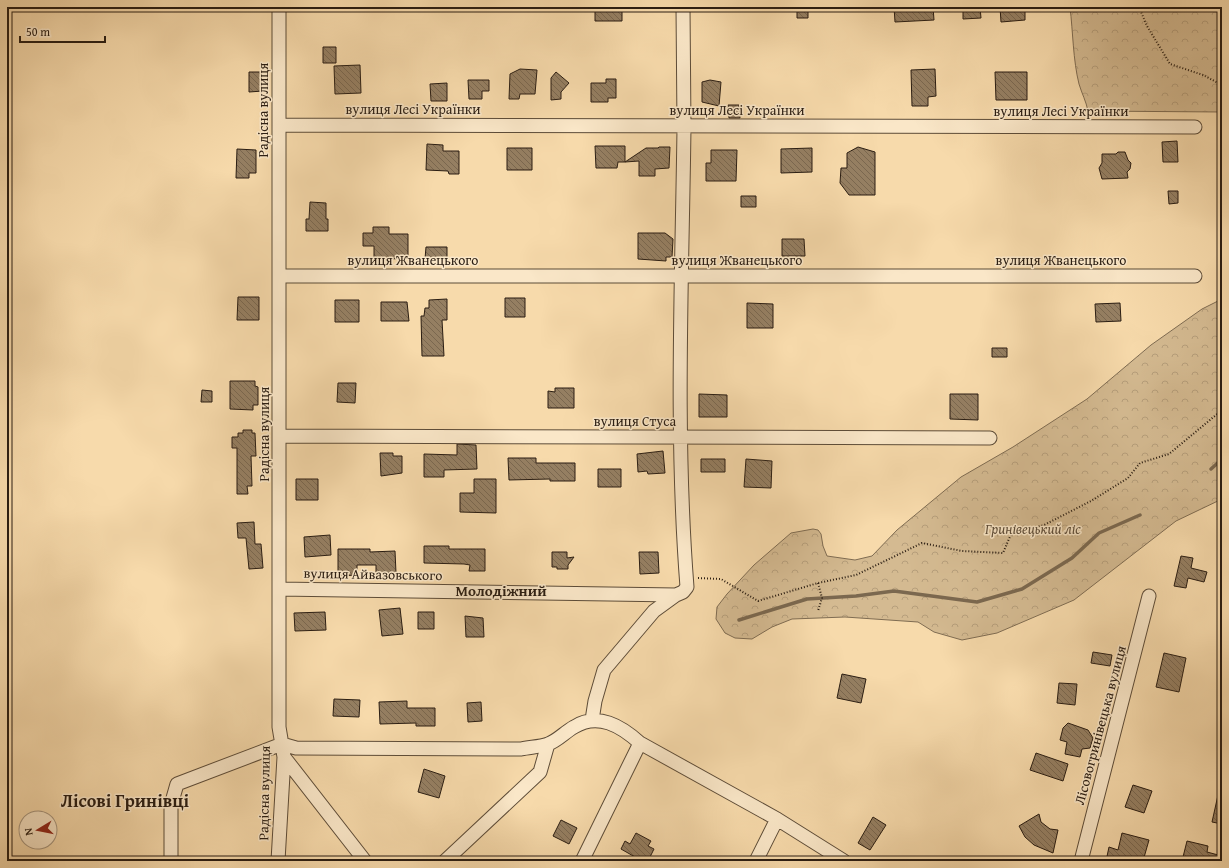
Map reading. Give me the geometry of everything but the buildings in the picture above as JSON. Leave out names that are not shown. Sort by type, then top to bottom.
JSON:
[{"type":"street","name":"Радісна вулиця","points":[[278,861],[284,757],[279,727],[279,7]]},
{"type":"street","points":[[592,720],[595,701],[604,670],[654,612],[687,587],[682,532],[679,437],[684,126],[683,7]]},
{"type":"street","name":"вулиця Лесі Українки","points":[[279,125],[1195,127]]},
{"type":"street","name":"вулиця Жванецького","points":[[280,276],[1195,276]]},
{"type":"street","name":"вулиця Стуса","points":[[280,436],[990,438]]},
{"type":"street","name":"вулиця Айвазовського","points":[[279,589],[679,593]]},
{"type":"street","name":"Лісовогринівецька вулиця","points":[[1081,861],[1150,596]]},
{"type":"street","points":[[171,861],[171,805],[177,784],[282,744],[296,748],[521,749],[548,744],[575,726],[592,720],[605,721],[626,730],[640,743],[777,819],[844,861]]},
{"type":"street","points":[[582,861],[640,743]]},
{"type":"street","points":[[445,861],[540,772],[548,744]]},
{"type":"street","points":[[284,757],[365,861]]},
{"type":"street","points":[[756,861],[777,819]]},
{"type":"path","points":[[1139,7],[1147,26],[1170,64],[1203,75],[1222,85]]},
{"type":"path","points":[[686,579],[706,577],[721,579],[758,601],[818,583],[856,575],[922,543],[962,551],[1003,553],[1011,534],[1044,525],[1092,501],[1128,478],[1140,463],[1169,454],[1222,410]]},
{"type":"path","points":[[818,583],[822,598],[818,611]]},
{"type":"green space","points":[[1070,7],[1222,7],[1222,112],[1088,111],[1077,75]]},
{"type":"green space","name":"Гринівецький ліс","points":[[1222,299],[1222,499],[1176,521],[1074,600],[997,633],[962,640],[934,632],[918,622],[845,617],[792,619],[772,627],[752,639],[735,638],[725,633],[716,619],[717,607],[754,565],[791,533],[813,529],[818,530],[821,534],[823,546],[827,556],[855,560],[872,556],[897,530],[961,477],[1013,447],[1087,399],[1151,345],[1202,309]]},
{"type":"waterway","points":[[1211,469],[1222,459]]},
{"type":"waterway","points":[[739,620],[807,599],[856,596],[894,591],[977,602],[1022,589],[1072,558],[1099,533],[1140,515]]},
{"type":"district","name":"Молодіжний","points":[[501,591]]},
{"type":"district","name":"Лісові Гринівці","points":[[125,801]]}]
